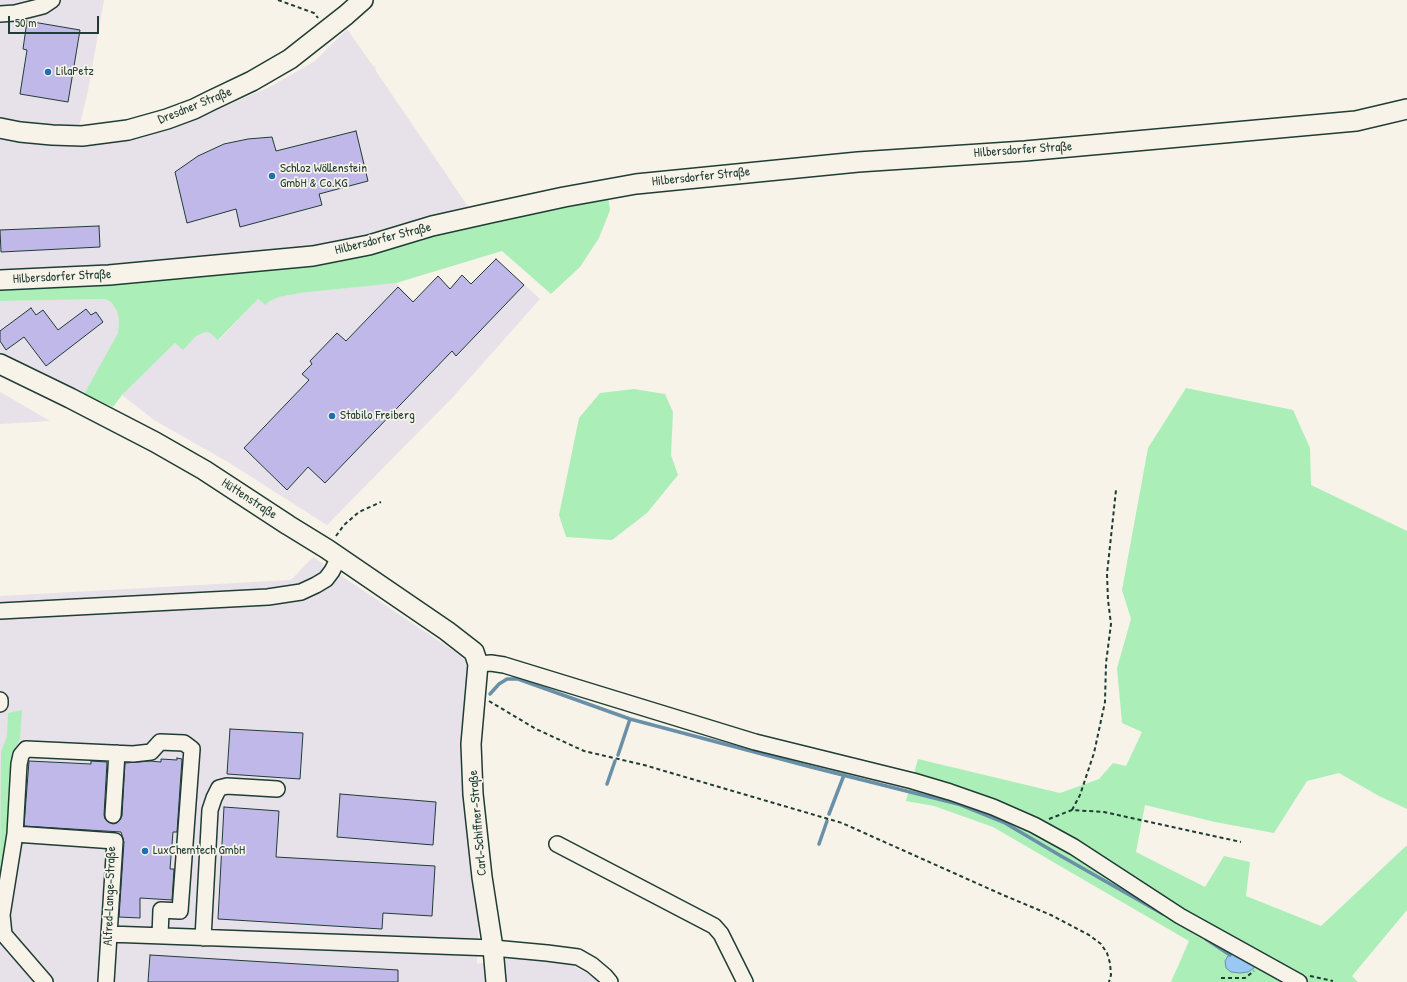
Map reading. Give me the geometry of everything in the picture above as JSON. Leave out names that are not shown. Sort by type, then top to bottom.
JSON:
[{"type":"main road","name":"Dresdner Straße","points":[[0,128],[20,132],[82,136],[128,130],[166,119],[194,109],[252,81],[290,59],[363,0]]},
{"type":"main road","name":"Hilbersdorfer Straße","points":[[0,280],[109,275],[313,256],[369,245],[432,226],[490,213],[636,184],[858,162],[1025,151],[1356,121],[1407,109]]},
{"type":"main road","name":"Hüttenstraße","points":[[0,364],[70,398],[204,470],[333,553],[460,640],[474,652],[478,664]]},
{"type":"main road","name":"Carl-Schiffner-Straße","points":[[478,664],[471,744],[473,794],[496,982]]},
{"type":"street","points":[[0,14],[15,13],[43,6],[52,0]]},
{"type":"street","points":[[0,611],[268,597],[301,592],[316,585],[326,578],[332,571],[333,553]]},
{"type":"street","points":[[478,664],[490,663],[504,665],[755,742],[935,787],[993,807],[1034,825],[1074,847],[1180,916],[1299,982]]},
{"type":"street","points":[[45,982],[2,932],[2,915],[15,834],[19,764],[21,755],[26,749],[133,754],[150,752],[160,742],[184,743],[192,749],[180,911],[161,910],[160,936]]},
{"type":"street","points":[[113,816],[117,753]]},
{"type":"street","points":[[203,938],[210,810],[219,788],[227,786],[277,789]]},
{"type":"street","name":"Alfred-Lange-Straße","points":[[15,834],[114,841],[106,982]]},
{"type":"street","points":[[557,844],[714,926],[721,934],[745,982]]},
{"type":"street","points":[[109,934],[493,948],[546,952],[578,957],[592,965],[610,982]]},
{"type":"path","points":[[278,0],[314,13],[329,28]]},
{"type":"path","points":[[1072,810],[1080,795],[1094,753],[1105,702],[1106,663],[1111,624],[1107,574],[1116,490]]},
{"type":"path","points":[[333,553],[344,526],[359,512],[382,502]]},
{"type":"path","points":[[474,700],[490,701],[536,728],[584,751],[644,765],[842,823],[1051,915],[1089,935],[1101,944],[1107,953],[1110,963],[1111,975],[1109,982]]},
{"type":"path","points":[[1034,825],[1038,822],[1072,810],[1104,812],[1241,842]]},
{"type":"path","points":[[1221,978],[1245,978],[1256,970],[1261,961]]},
{"type":"shaded area","points":[[0,0],[104,0],[88,91],[74,147],[129,140],[185,123],[270,87],[315,61],[347,29],[373,66],[375,66],[376,71],[469,208],[383,234],[290,252],[0,275]]},
{"type":"shaded area","points":[[496,259],[540,299],[453,397],[327,525],[228,462],[154,420],[122,395],[175,343],[183,349],[196,336],[206,332],[210,333],[219,340],[258,299],[265,305],[279,297],[300,293],[396,283],[414,301],[438,276],[450,288],[462,275],[471,284]]},
{"type":"shaded area","points":[[105,299],[111,302],[117,311],[119,321],[118,333],[84,394],[0,355],[0,301]]},
{"type":"shaded area","points":[[0,392],[50,421],[0,424]]},
{"type":"shaded area","points":[[313,557],[463,657],[467,665],[468,676],[462,743],[465,806],[479,914],[477,964],[508,958],[549,957],[569,963],[593,977],[597,982],[0,982],[0,596],[291,580]]},
{"type":"green space","points":[[608,196],[610,210],[599,238],[580,267],[551,294],[502,251],[396,283],[300,293],[279,297],[265,305],[258,299],[218,340],[210,333],[206,332],[196,336],[183,350],[175,343],[122,395],[113,407],[84,394],[118,333],[119,321],[117,311],[111,302],[105,299],[0,301],[0,288],[86,285],[482,221]]},
{"type":"green space","points":[[1186,388],[1293,410],[1310,448],[1311,485],[1407,531],[1407,809],[1379,796],[1339,773],[1307,781],[1274,833],[1215,822],[1145,805],[1136,852],[1205,887],[1224,856],[1250,862],[1246,896],[1321,926],[1406,846],[1407,910],[1352,976],[1358,982],[1171,982],[1189,941],[993,827],[934,806],[906,801],[918,759],[1060,793],[1099,779],[1113,763],[1126,766],[1142,732],[1122,723],[1117,668],[1131,619],[1122,590],[1148,448]]},
{"type":"green space","points":[[634,389],[665,394],[673,412],[671,455],[678,475],[647,513],[612,540],[566,537],[559,515],[579,418],[600,393]]},
{"type":"green space","points":[[22,710],[20,739],[14,750],[8,852],[0,878],[1,752],[7,736],[8,713]]},
{"type":"water","points":[[1233,954],[1253,965],[1254,968],[1248,972],[1231,972],[1226,968],[1225,961],[1228,956]]},
{"type":"building","name":"LilaPetz","points":[[27,21],[80,30],[68,102],[20,94],[27,50],[23,49]]},
{"type":"building","name":"Schloz Wöllenstein GmbH & Co.KG","points":[[356,131],[368,181],[319,194],[322,205],[240,227],[236,209],[187,223],[175,172],[198,156],[224,144],[248,139],[272,137],[276,151]]},
{"type":"building","points":[[99,226],[100,247],[1,252],[0,230]]},
{"type":"building","name":"Stabilo Freiberg","points":[[496,259],[524,285],[456,356],[452,351],[325,483],[308,467],[287,490],[244,448],[309,380],[302,374],[312,364],[310,361],[337,333],[346,341],[398,287],[413,302],[438,276],[450,289],[462,275],[471,284]]},
{"type":"building","points":[[31,308],[36,315],[43,310],[58,330],[86,309],[91,315],[96,312],[103,322],[46,366],[24,337],[6,350],[0,341],[0,331]]},
{"type":"building","points":[[230,729],[303,733],[300,779],[227,774]]},
{"type":"building","points":[[177,758],[182,759],[177,832],[173,832],[170,869],[174,869],[172,900],[140,898],[140,918],[119,917],[124,842],[121,832],[24,826],[29,761],[91,764],[91,761],[107,762],[104,815],[108,822],[113,824],[117,823],[122,816],[125,763],[150,761],[161,762],[161,759],[177,760]]},
{"type":"building","points":[[340,794],[436,802],[433,845],[337,837]]},
{"type":"building","points":[[224,807],[279,811],[276,857],[435,866],[432,916],[383,913],[382,929],[218,919]]},
{"type":"building","points":[[150,955],[398,970],[398,982],[148,982]]},
{"type":"waterway","points":[[490,694],[499,684],[507,679],[518,679],[630,719],[958,804],[1005,823],[1163,914]]},
{"type":"waterway","points":[[618,755],[630,719]]},
{"type":"waterway","points":[[607,784],[615,761]]},
{"type":"waterway","points":[[829,814],[844,775]]},
{"type":"waterway","points":[[819,844],[827,821]]},
{"type":"waterway","points":[[1206,939],[1230,955]]},
{"type":"place","name":"LilaPetz","points":[[48,72]]},
{"type":"place","name":"Schloz Wöllenstein GmbH & Co.KG","points":[[272,176]]},
{"type":"place","name":"Stabilo Freiberg","points":[[332,416]]},
{"type":"place","name":"LuxChemtech GmbH","points":[[145,851]]}]
